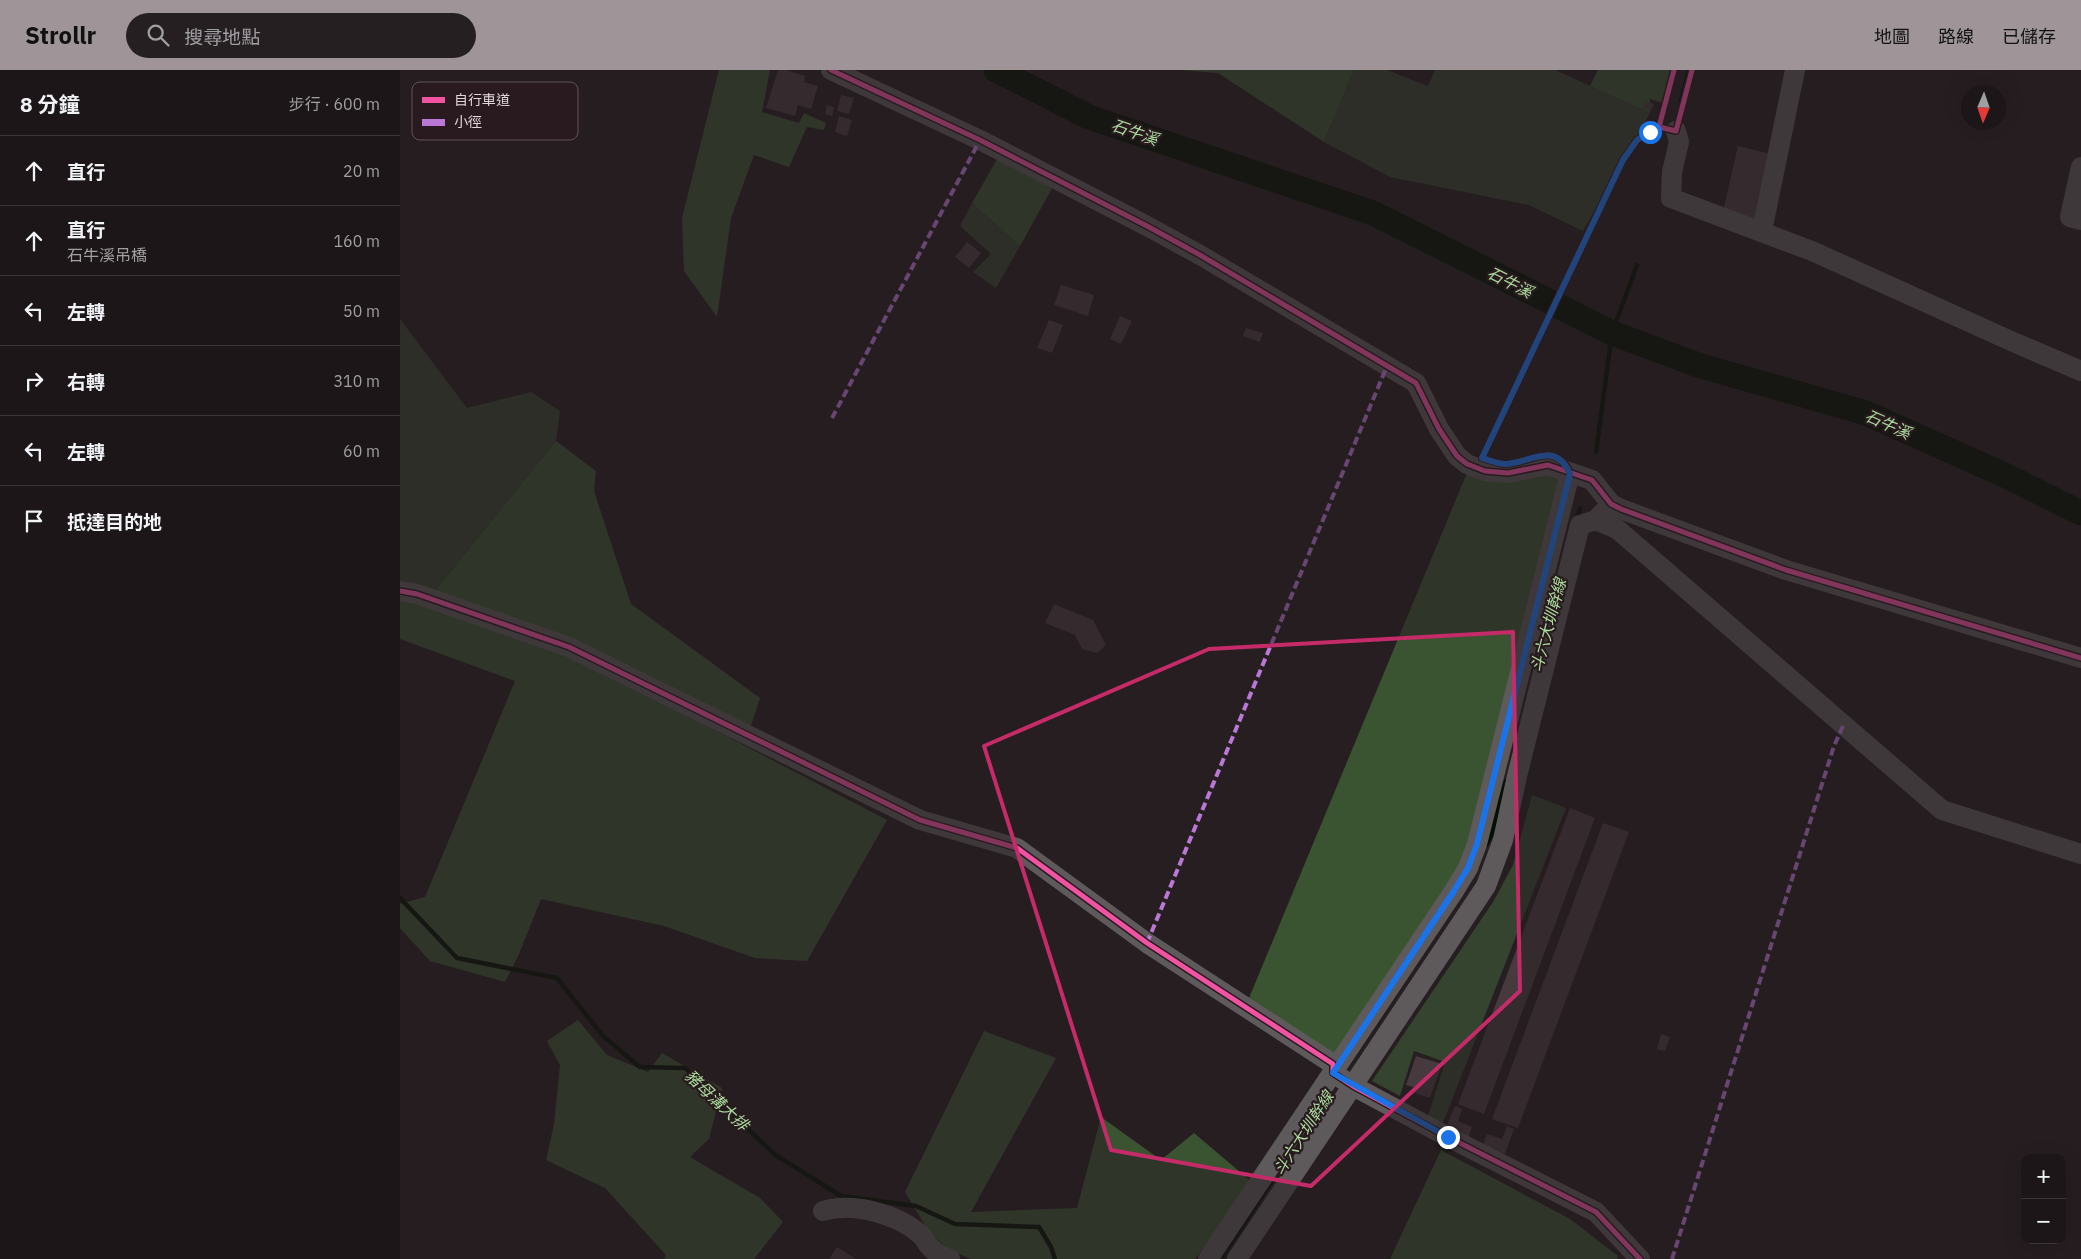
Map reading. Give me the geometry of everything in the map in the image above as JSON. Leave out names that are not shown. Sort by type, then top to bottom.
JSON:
[{"type":"street","points":[[832,70],[980,140],[1147,226],[1200,255],[1416,383],[1439,429],[1457,456],[1467,464],[1485,472],[1508,473],[1548,465],[1592,480],[1608,500],[1786,570],[2081,658]]},
{"type":"street","points":[[1762,231],[1795,70]]},
{"type":"street","points":[[1676,131],[1679,142],[1672,172],[1671,198],[1762,231],[1851,268],[2081,371]]},
{"type":"street","points":[[2081,167],[2070,217],[2081,220]]},
{"type":"street","points":[[1208,1259],[1468,868],[1477,844],[1570,474]]},
{"type":"street","points":[[1596,520],[1608,500]]},
{"type":"street","points":[[1237,1259],[1486,886],[1503,840],[1517,776],[1580,525],[1596,520],[1617,529],[1942,810],[2081,854]]},
{"type":"street","points":[[400,591],[417,594],[569,647],[920,820],[1017,848],[1147,943],[1333,1064],[1333,1073]]},
{"type":"street","points":[[1333,1073],[1353,1086],[1448,1137],[1596,1212],[1640,1259]]},
{"type":"street","points":[[824,1211],[834,1208],[859,1207],[904,1222],[922,1236],[930,1248],[950,1259]]},
{"type":"highlighted area","points":[[1513,632],[1520,991],[1311,1186],[1111,1150],[984,746],[1209,649]]},
{"type":"green space","points":[[719,70],[770,70],[762,112],[799,123],[804,113],[826,123],[824,130],[807,127],[789,167],[754,155],[731,218],[717,317],[684,271],[682,218]]},
{"type":"green space","points":[[1180,70],[1354,70],[1324,142],[1218,73]]},
{"type":"green space","points":[[1354,70],[1387,70],[1428,86],[1435,70],[1555,70],[1650,113],[1583,231],[1529,205],[1390,177],[1324,142]]},
{"type":"green space","points":[[1598,70],[1672,70],[1663,103],[1650,99],[1650,113],[1590,86]]},
{"type":"green space","points":[[1000,154],[1055,183],[1020,246],[972,203]]},
{"type":"green space","points":[[972,203],[1020,246],[996,288],[973,272],[991,254],[960,226]]},
{"type":"green space","points":[[400,319],[467,408],[531,392],[560,411],[556,441],[434,592],[400,584]]},
{"type":"green space","points":[[556,441],[596,471],[594,491],[631,604],[760,698],[749,732],[434,592]]},
{"type":"green space","points":[[1469,468],[1570,473],[1475,835],[1456,876],[1338,1059],[1249,998]]},
{"type":"green space","points":[[400,600],[415,602],[569,654],[887,820],[807,961],[755,958],[664,926],[541,899],[519,954],[505,982],[430,961],[400,928],[400,904],[425,897],[515,681],[400,639]]},
{"type":"green space","points":[[1532,795],[1566,808],[1443,1123],[1428,1116],[1445,1062],[1414,1051],[1400,1096],[1372,1081],[1493,902],[1513,865]]},
{"type":"green space","points":[[578,1020],[607,1055],[648,1072],[662,1053],[722,1088],[709,1139],[690,1157],[760,1198],[783,1222],[754,1259],[664,1259],[666,1255],[605,1188],[546,1160],[554,1124],[560,1065],[547,1041]]},
{"type":"green space","points":[[984,1031],[1056,1058],[971,1212],[1077,1208],[1101,1117],[1161,1160],[1194,1133],[1253,1183],[1195,1259],[971,1259],[949,1250],[929,1232],[905,1192]]},
{"type":"green space","points":[[1441,1150],[1570,1219],[1618,1256],[1617,1259],[1390,1259]]},
{"type":"building","points":[[778,70],[786,70],[805,76],[804,82],[818,86],[811,109],[798,105],[795,116],[766,108]]},
{"type":"building","points":[[841,95],[854,98],[849,114],[837,111]]},
{"type":"building","points":[[1646,101],[1654,104],[1651,111],[1643,108]]},
{"type":"building","points":[[827,105],[834,107],[832,116],[825,114]]},
{"type":"building","points":[[839,116],[852,120],[847,136],[835,132]]},
{"type":"building","points":[[1738,146],[1771,154],[1756,219],[1723,211]]},
{"type":"building","points":[[967,242],[981,253],[969,268],[955,257]]},
{"type":"building","points":[[1061,285],[1094,295],[1088,316],[1054,305]]},
{"type":"building","points":[[1120,316],[1132,321],[1121,344],[1110,339]]},
{"type":"building","points":[[1049,320],[1063,325],[1052,353],[1037,348]]},
{"type":"building","points":[[1246,328],[1263,333],[1260,342],[1243,336]]},
{"type":"building","points":[[1054,604],[1093,620],[1106,645],[1097,653],[1082,649],[1075,635],[1045,623]]},
{"type":"building","points":[[1570,808],[1595,818],[1484,1114],[1458,1104]]},
{"type":"building","points":[[1603,823],[1629,832],[1518,1128],[1492,1119]]},
{"type":"building","points":[[1661,1034],[1670,1037],[1665,1051],[1657,1049]]},
{"type":"building","points":[[1416,1056],[1442,1064],[1430,1098],[1415,1093],[1417,1088],[1406,1085]]},
{"type":"building","points":[[1455,1106],[1462,1109],[1458,1121],[1472,1127],[1468,1139],[1445,1130]]},
{"type":"building","points":[[1507,1126],[1514,1129],[1505,1154],[1483,1145],[1487,1134],[1502,1139]]},
{"type":"building","points":[[837,1247],[856,1259],[829,1259]]},
{"type":"waterway","name":"石牛溪","points":[[996,70],[1089,117],[1373,213],[1612,333],[1698,365],[1866,413],[2011,478],[2081,513]]},
{"type":"waterway","name":"斗六大圳幹線","points":[[1681,100],[1689,70]]},
{"type":"waterway","name":"斗六大圳幹線","points":[[1596,452],[1612,333],[1637,265]]},
{"type":"waterway","name":"斗六大圳幹線","points":[[1576,521],[1580,509]]},
{"type":"waterway","name":"斗六大圳幹線","points":[[1486,845],[1492,833],[1506,781]]},
{"type":"waterway","name":"豬母溝大排","points":[[400,898],[457,958],[557,978],[603,1036],[640,1067],[685,1068],[774,1154],[841,1196],[916,1206],[955,1224],[1039,1227],[1051,1247],[1055,1259]]},
{"type":"waterway","name":"斗六大圳幹線","points":[[1221,1259],[1272,1181]]},
{"type":"marked path","points":[[832,418],[980,140]]},
{"type":"marked path","points":[[1147,943],[1387,366]]},
{"type":"marked path","points":[[1672,1259],[1834,746],[1843,726]]},
{"type":"cycle path","points":[[831,70],[980,140],[1147,226],[1200,255],[1416,383],[1439,429],[1457,456],[1467,464],[1485,471],[1508,473],[1548,465],[1592,480],[1611,504],[1621,509],[1786,570],[2081,658]]},
{"type":"cycle path","points":[[1674,70],[1659,127],[1676,131],[1692,70]]},
{"type":"cycle path","points":[[1570,473],[1564,463],[1550,455],[1505,464],[1482,458],[1623,160],[1637,140],[1659,127]]},
{"type":"cycle path","points":[[400,591],[417,594],[569,647],[920,820],[1017,848],[1147,943],[1333,1064],[1333,1073],[1353,1086],[1448,1137],[1596,1212],[1640,1259]]},
{"type":"route","points":[[1448,1137],[1353,1086],[1333,1073],[1454,891],[1468,868],[1477,844],[1570,474],[1565,461],[1544,455],[1504,464],[1482,458],[1484,450],[1623,160],[1637,140],[1650,132]]}]
